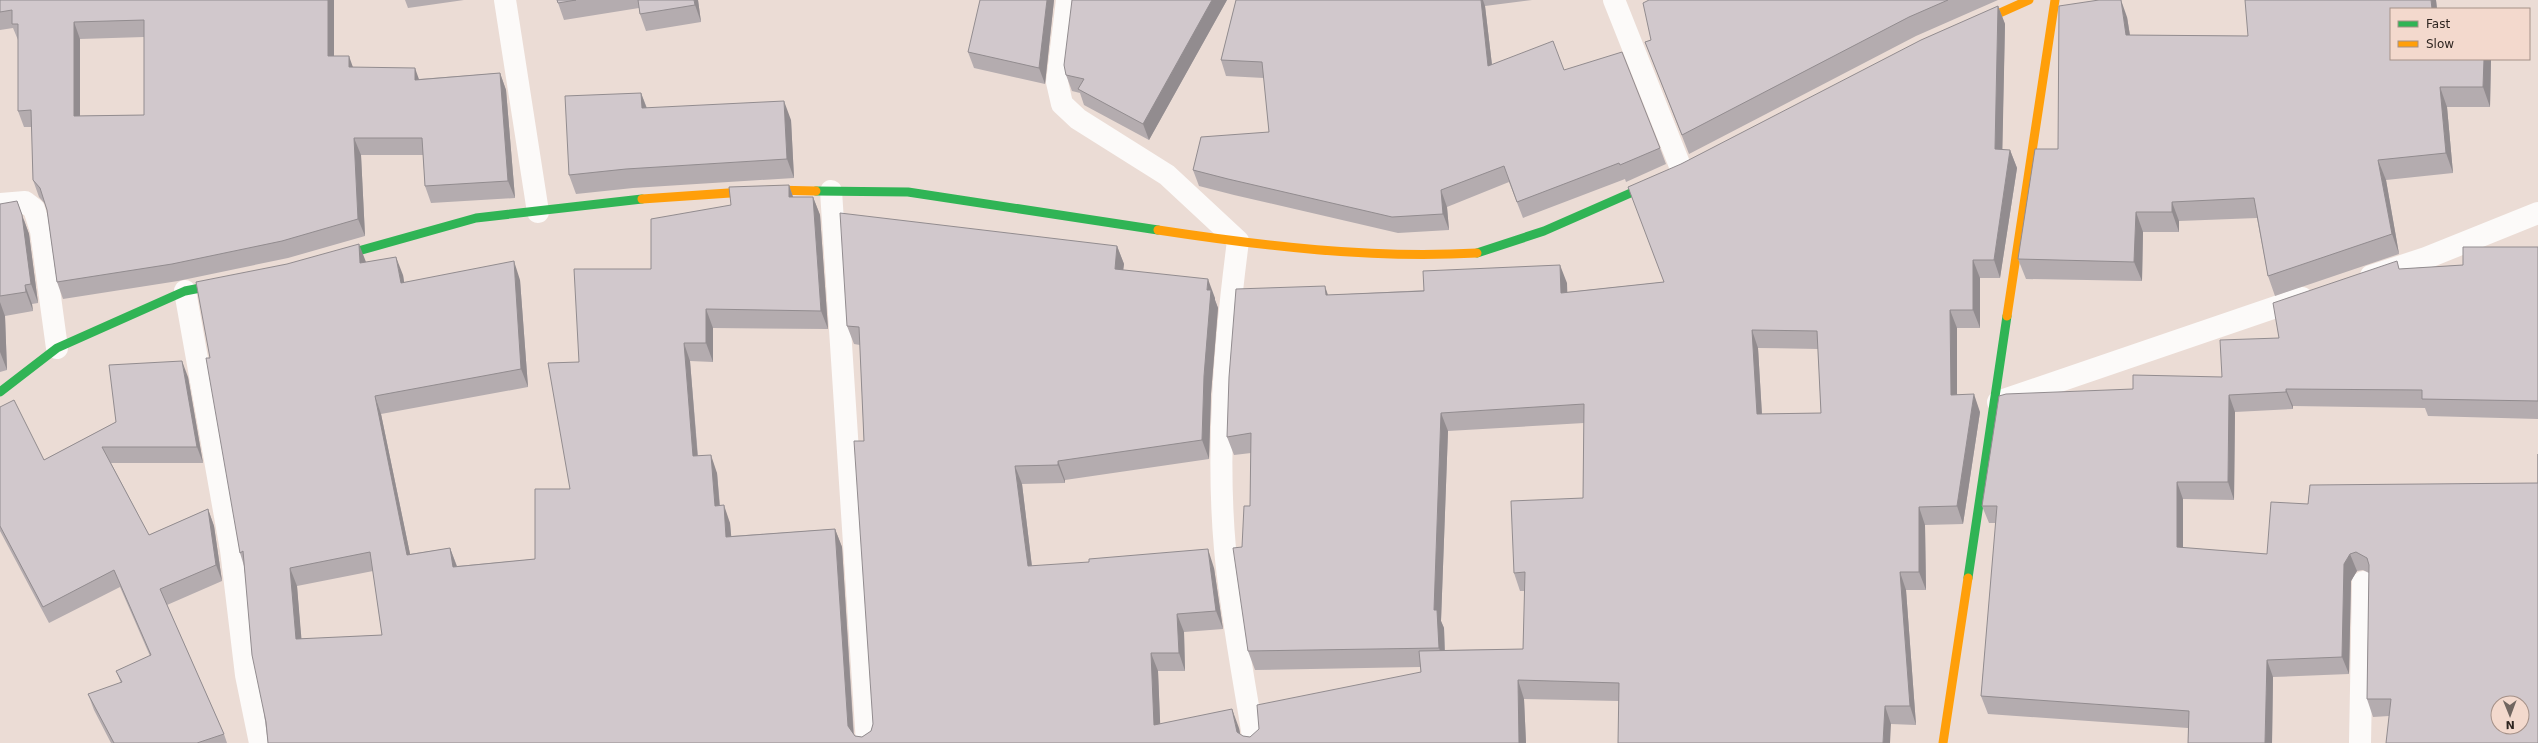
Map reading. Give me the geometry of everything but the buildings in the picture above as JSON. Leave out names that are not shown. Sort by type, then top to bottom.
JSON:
[{"type":"street","points":[[505,0],[538,212]]},
{"type":"street","points":[[1067,0],[1057,82],[1062,104],[1078,119],[1167,175],[1238,241]]},
{"type":"street","points":[[327,260],[476,218],[634,200],[773,190],[908,192],[1238,241],[1423,256],[1481,253],[1544,231],[1678,172],[1614,0]]},
{"type":"street","points":[[1965,28],[2029,0]]},
{"type":"street","points":[[1943,743],[2055,0]]},
{"type":"street","points":[[831,191],[867,743]]},
{"type":"street","points":[[0,204],[25,202],[34,209],[41,231],[57,348]]},
{"type":"street","points":[[2352,282],[2426,258],[2538,213]]},
{"type":"street","points":[[1238,241],[1228,319],[1222,469],[1225,548],[1254,743]]},
{"type":"street","points":[[0,392],[57,348],[185,291],[238,281]]},
{"type":"street","points":[[185,291],[231,550],[246,676],[260,743]]},
{"type":"street","points":[[1994,404],[2323,292]]},
{"type":"street","points":[[2360,743],[2363,582]]},
{"type":"traffic: fast","points":[[1477,253],[1544,231],[1658,181]]},
{"type":"traffic: fast","points":[[816,191],[908,192],[1158,230]]},
{"type":"traffic: fast","points":[[333,258],[476,218],[642,199]]},
{"type":"traffic: fast","points":[[0,392],[57,348],[185,291],[226,283]]},
{"type":"traffic: fast","points":[[1968,578],[2007,316]]},
{"type":"traffic: slow","points":[[1973,25],[2029,0]]},
{"type":"traffic: slow","points":[[2007,316],[2055,0]]},
{"type":"traffic: slow","points":[[642,199],[773,190],[816,191]]},
{"type":"traffic: slow","points":[[1158,230],[1277,246],[1357,253],[1477,253]]},
{"type":"traffic: slow","points":[[1943,743],[1968,578]]}]
